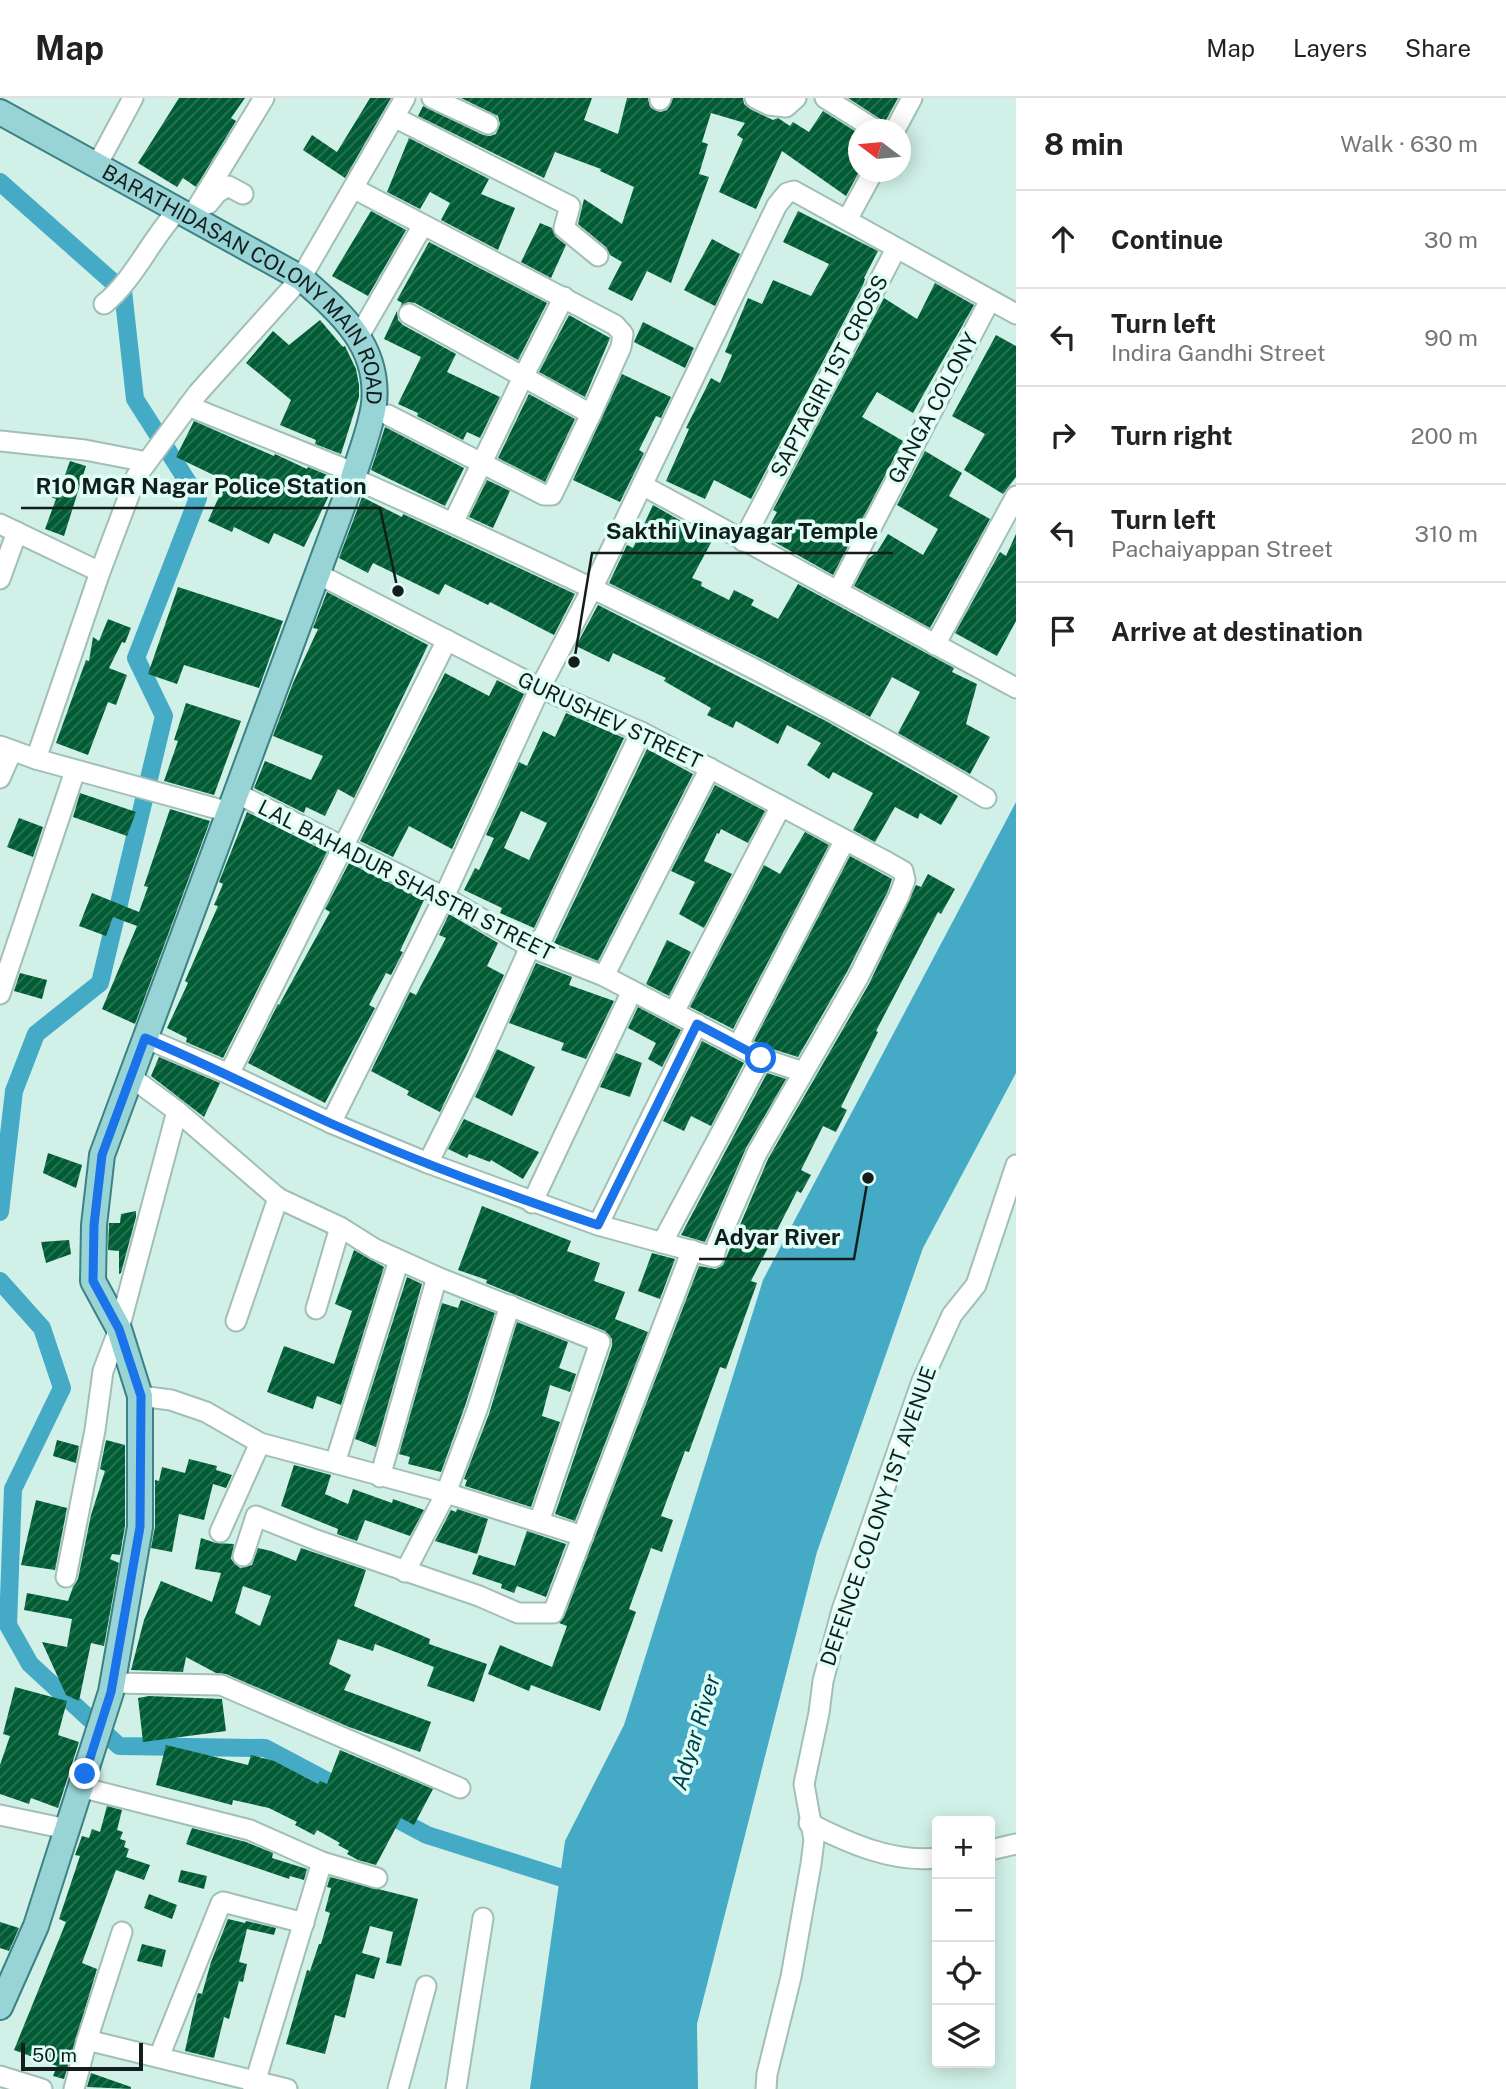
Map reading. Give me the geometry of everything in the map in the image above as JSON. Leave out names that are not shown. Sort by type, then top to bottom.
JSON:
[{"type":"main road","name":"BARATHIDASAN COLONY MAIN ROAD","points":[[0,112],[301,278],[332,305],[359,336],[373,367],[374,405],[354,475],[102,1155],[94,1225],[93,1281],[119,1329],[141,1396],[140,1527],[112,1687],[36,1926],[0,2007]]},
{"type":"street","points":[[97,164],[133,98]]},
{"type":"street","points":[[190,215],[264,98]]},
{"type":"street","points":[[36,759],[100,572],[136,477],[188,406],[301,278],[405,98]]},
{"type":"street","points":[[432,98],[488,124]]},
{"type":"street","points":[[755,98],[769,105],[786,107],[796,98]]},
{"type":"street","points":[[825,98],[858,119]]},
{"type":"street","points":[[901,119],[912,98]]},
{"type":"street","points":[[394,117],[570,206],[564,228],[598,256]]},
{"type":"street","points":[[847,220],[868,182]]},
{"type":"street","points":[[104,304],[117,293],[161,227],[190,215],[222,189],[233,188],[243,194]]},
{"type":"street","points":[[353,188],[564,297],[615,325],[623,334],[621,347],[552,495],[544,495],[388,415]]},
{"type":"street","points":[[331,1123],[444,897],[540,688],[593,587],[777,205],[787,192],[794,191],[1016,314]]},
{"type":"street","points":[[359,336],[423,225]]},
{"type":"street","name":"SAPTAGIRI 1ST CROSS","points":[[743,541],[896,249]]},
{"type":"street","points":[[453,523],[564,297]]},
{"type":"street","name":"GANGA COLONY","points":[[838,591],[990,300]]},
{"type":"street","points":[[409,314],[591,414]]},
{"type":"street","points":[[188,406],[354,475],[593,587],[895,743],[986,798]]},
{"type":"street","points":[[0,441],[85,450],[147,462]]},
{"type":"street","points":[[642,485],[1016,688]]},
{"type":"street","points":[[936,645],[1016,496]]},
{"type":"street","points":[[0,579],[8,528],[100,572]]},
{"type":"street","name":"GURUSHEV STREET","points":[[317,573],[540,688],[641,732],[903,871],[905,880],[899,896],[858,978],[803,1072]]},
{"type":"street","points":[[229,1074],[447,640]]},
{"type":"street","points":[[428,1163],[477,1065],[530,947],[543,937],[641,732]]},
{"type":"street","points":[[0,778],[6,749]]},
{"type":"street","name":"LAL BAHADUR SHASTRI STREET","points":[[6,749],[75,771],[233,803],[342,848],[444,897],[530,947],[604,976],[739,1044],[761,1058],[803,1072]]},
{"type":"street","points":[[604,976],[710,768]]},
{"type":"street","points":[[0,994],[75,771]]},
{"type":"street","points":[[674,1012],[781,806]]},
{"type":"street","points":[[739,1044],[845,840]]},
{"type":"street","points":[[532,1203],[632,991]]},
{"type":"street","points":[[598,1225],[697,1024]]},
{"type":"street","points":[[145,1038],[229,1074],[331,1123],[428,1163],[598,1225],[714,1257],[757,1153],[803,1072]]},
{"type":"street","points":[[662,1243],[761,1058]]},
{"type":"street","points":[[131,1077],[177,1111],[278,1198],[340,1227],[375,1249],[437,1277],[600,1342],[539,1522]]},
{"type":"street","points":[[66,1577],[95,1430],[103,1371],[119,1329],[177,1111]]},
{"type":"street","name":"DEFENCE COLONY 1ST AVENUE","points":[[766,2089],[767,2074],[791,1978],[814,1840],[804,1784],[823,1681],[842,1610],[922,1381],[952,1315],[976,1285],[1016,1165]]},
{"type":"street","points":[[236,1321],[278,1198]]},
{"type":"street","points":[[316,1309],[340,1227]]},
{"type":"street","points":[[243,1556],[256,1516],[405,1572],[479,1596],[519,1613],[553,1613],[692,1250]]},
{"type":"street","points":[[335,1463],[399,1260]]},
{"type":"street","points":[[380,1477],[437,1277]]},
{"type":"street","points":[[405,1572],[446,1493],[477,1410],[510,1305]]},
{"type":"street","points":[[141,1396],[171,1400],[206,1412],[260,1443],[446,1493],[583,1536]]},
{"type":"street","points":[[220,1532],[260,1443]]},
{"type":"street","points":[[112,1687],[221,1685],[460,1788]]},
{"type":"street","points":[[83,1781],[250,1830],[323,1862],[377,1878]]},
{"type":"street","points":[[0,1815],[67,1829]]},
{"type":"street","points":[[809,1823],[848,1843],[917,1860],[932,1858]]},
{"type":"street","points":[[995,1849],[1016,1844]]},
{"type":"street","points":[[254,2086],[323,1862]]},
{"type":"street","points":[[159,2057],[221,1903],[304,1923]]},
{"type":"street","points":[[456,2089],[483,1918]]},
{"type":"street","points":[[74,2089],[122,1932]]},
{"type":"street","points":[[398,2089],[426,1986]]},
{"type":"street","points":[[87,2040],[159,2057],[254,2086],[287,2089]]},
{"type":"street","points":[[0,2076],[42,2089]]},
{"type":"water","points":[[1016,802],[1016,1073],[923,1248],[817,1552],[697,2024],[698,2089],[530,2089],[565,1841],[624,1725],[763,1280]]},
{"type":"building","points":[[179,98],[245,98],[231,118],[236,121],[196,187],[183,178],[177,187],[138,163]]},
{"type":"building","points":[[370,98],[391,98],[345,178],[303,150],[312,135],[337,152]]},
{"type":"building","points":[[461,98],[592,98],[584,120],[618,134],[627,98],[648,98],[650,107],[660,112],[667,110],[673,98],[743,98],[744,104],[750,109],[773,120],[778,118],[790,126],[793,122],[809,132],[823,111],[848,127],[848,182],[854,182],[846,196],[782,151],[756,209],[719,192],[743,139],[737,135],[745,123],[711,113],[702,142],[708,144],[699,174],[709,177],[671,283],[647,271],[632,301],[608,289],[622,262],[610,255],[606,247],[578,224],[584,199],[622,224],[634,187],[600,171],[601,169],[555,152],[544,178],[418,116],[423,106],[490,136],[496,134],[500,124],[498,116]]},
{"type":"building","points":[[848,98],[898,98],[887,119],[880,119]]},
{"type":"building","points":[[409,138],[489,179],[481,194],[515,208],[498,250],[441,220],[450,203],[430,192],[420,209],[387,192]]},
{"type":"building","points":[[371,211],[406,230],[368,296],[332,276]]},
{"type":"building","points":[[798,211],[878,251],[863,285],[751,499],[714,480],[705,499],[666,481],[689,429],[686,428],[711,378],[720,383],[732,355],[725,352],[748,298],[762,304],[773,280],[811,296],[829,264],[783,242]]},
{"type":"building","points":[[540,223],[552,228],[556,237],[566,245],[551,278],[521,262]]},
{"type":"building","points":[[712,239],[740,254],[715,306],[684,290]]},
{"type":"building","points":[[429,242],[547,303],[518,360],[415,303],[408,302],[400,307],[402,303],[397,300]]},
{"type":"building","points":[[935,283],[974,305],[913,413],[877,392],[862,417],[903,441],[833,575],[764,536],[777,512],[773,510],[884,298],[917,319]]},
{"type":"building","points":[[397,311],[398,320],[403,325],[456,354],[447,372],[500,397],[480,438],[467,432],[463,440],[398,404],[421,357],[384,339]]},
{"type":"building","points":[[569,315],[610,338],[585,397],[539,372]]},
{"type":"building","points":[[320,320],[343,347],[345,346],[356,369],[359,385],[359,397],[341,454],[315,444],[316,440],[280,425],[291,400],[246,363],[273,331],[289,345]]},
{"type":"building","points":[[643,322],[694,348],[685,368],[634,342]]},
{"type":"building","points":[[996,335],[1016,346],[1016,477],[1003,494],[964,470],[985,434],[952,416]]},
{"type":"building","points":[[622,374],[671,397],[661,418],[656,416],[639,450],[644,453],[620,502],[573,480]]},
{"type":"building","points":[[529,394],[575,419],[545,482],[498,458]]},
{"type":"building","points":[[194,421],[274,456],[275,454],[337,479],[304,547],[274,533],[269,544],[234,527],[232,532],[208,521],[226,481],[176,457]]},
{"type":"building","points":[[385,427],[464,468],[445,506],[371,470]]},
{"type":"building","points":[[925,451],[962,473],[949,496],[990,519],[930,628],[854,586],[868,559],[877,552],[888,534],[923,555],[938,529],[897,505]]},
{"type":"building","points":[[70,461],[86,466],[64,536],[45,529],[56,499],[38,492],[42,480],[61,486]]},
{"type":"building","points":[[487,480],[510,491],[493,528],[469,517]]},
{"type":"building","points":[[362,497],[575,594],[554,635],[490,602],[488,605],[445,584],[439,595],[373,563],[368,573],[339,558]]},
{"type":"building","points":[[653,505],[713,539],[692,578],[702,582],[701,586],[729,600],[734,590],[754,600],[751,605],[778,619],[798,584],[954,668],[952,672],[977,684],[966,724],[990,737],[970,774],[898,733],[920,692],[892,677],[870,717],[760,658],[609,583],[627,545],[633,548]]},
{"type":"building","points":[[1016,534],[1016,621],[997,656],[955,633],[1000,552],[1006,556]]},
{"type":"building","points":[[178,587],[283,621],[259,688],[184,665],[177,684],[148,674]]},
{"type":"building","points":[[327,592],[428,645],[354,798],[338,789],[325,816],[306,807],[304,813],[254,788],[265,761],[311,780],[323,756],[273,736],[293,683],[318,629],[313,628]]},
{"type":"building","points":[[598,605],[826,721],[958,796],[941,825],[920,813],[918,819],[895,807],[875,842],[853,830],[873,793],[833,772],[829,779],[807,765],[821,743],[787,725],[778,744],[736,721],[733,728],[707,715],[711,708],[664,681],[666,678],[613,653],[609,662],[576,646]]},
{"type":"building","points":[[108,619],[131,628],[109,668],[127,675],[116,705],[108,702],[88,755],[56,743],[86,660],[89,661],[93,637],[99,641]]},
{"type":"building","points":[[445,673],[489,696],[497,680],[524,694],[452,849],[409,826],[393,857],[360,841]]},
{"type":"building","points":[[186,703],[241,721],[214,795],[164,781],[178,741],[174,740]]},
{"type":"building","points":[[566,713],[624,738],[534,928],[500,913],[502,908],[464,890],[475,868],[479,870],[494,838],[486,835],[519,762],[527,766],[543,731],[555,737]],"holes":[[[521,811],[547,823],[529,860],[504,848]]]},
{"type":"building","points":[[647,749],[693,774],[598,961],[554,943]]},
{"type":"building","points":[[715,785],[765,811],[748,843],[721,829],[719,834],[717,833],[704,861],[732,874],[704,928],[679,914],[695,882],[671,871]]},
{"type":"building","points":[[80,793],[136,812],[127,836],[73,817]]},
{"type":"building","points":[[170,809],[210,821],[135,1024],[102,1009],[137,926],[113,917],[106,936],[79,926],[92,893],[139,912],[148,887],[144,886]]},
{"type":"building","points":[[247,812],[327,852],[223,1058],[186,1042],[187,1038],[167,1028],[218,906],[214,905],[223,884],[219,882]]},
{"type":"building","points":[[19,818],[43,827],[33,857],[7,847]]},
{"type":"building","points":[[805,832],[829,845],[733,1029],[690,1007],[764,865],[780,874]]},
{"type":"building","points":[[850,856],[892,879],[888,891],[847,972],[798,1057],[766,1047],[754,1041]]},
{"type":"building","points":[[349,863],[424,900],[400,951],[403,952],[391,975],[386,973],[369,1005],[375,1008],[325,1103],[248,1063],[330,912],[325,909]]},
{"type":"building","points":[[928,874],[955,889],[941,914],[938,912],[876,1031],[878,1032],[841,1107],[847,1110],[836,1132],[823,1126],[801,1170],[811,1175],[801,1193],[797,1191],[751,1281],[757,1283],[726,1369],[720,1367],[689,1452],[685,1451],[661,1516],[673,1520],[662,1552],[651,1548],[629,1609],[636,1612],[600,1711],[531,1685],[529,1691],[488,1674],[500,1645],[552,1667],[567,1626],[559,1623],[564,1617],[699,1266],[716,1269],[723,1265],[768,1159],[869,984],[916,885],[921,887]]},
{"type":"building","points":[[449,914],[498,943],[487,966],[504,975],[440,1112],[407,1095],[409,1091],[371,1071],[410,992],[416,995],[446,938],[439,935]]},
{"type":"building","points":[[667,940],[691,952],[669,996],[646,984]]},
{"type":"building","points":[[536,963],[572,977],[569,985],[614,1001],[586,1059],[561,1050],[564,1043],[509,1023]]},
{"type":"building","points":[[20,973],[47,980],[42,999],[14,991]]},
{"type":"building","points":[[638,1007],[681,1030],[662,1067],[648,1059],[656,1043],[628,1028]]},
{"type":"building","points":[[702,1041],[744,1063],[711,1126],[691,1116],[684,1131],[663,1121]]},
{"type":"building","points":[[497,1049],[535,1067],[512,1116],[475,1097]]},
{"type":"building","points":[[616,1053],[642,1063],[630,1097],[600,1087]]},
{"type":"building","points":[[159,1057],[220,1083],[204,1117],[151,1076]]},
{"type":"building","points":[[767,1073],[786,1079],[746,1148],[705,1242],[681,1235]]},
{"type":"building","points":[[464,1119],[539,1152],[523,1179],[491,1160],[490,1162],[469,1154],[467,1158],[448,1149]]},
{"type":"building","points":[[48,1153],[82,1165],[76,1188],[43,1173]]},
{"type":"building","points":[[482,1206],[571,1241],[567,1251],[600,1263],[594,1281],[625,1292],[615,1319],[648,1332],[575,1521],[555,1514],[612,1346],[612,1339],[605,1331],[458,1270]]},
{"type":"building","points":[[136,1211],[119,1274],[119,1251],[108,1250],[109,1223],[120,1223],[121,1214]]},
{"type":"building","points":[[69,1240],[71,1254],[46,1263],[41,1242]]},
{"type":"building","points":[[354,1250],[384,1267],[341,1405],[317,1396],[313,1409],[267,1392],[284,1346],[334,1364],[352,1311],[335,1304]]},
{"type":"building","points":[[652,1253],[675,1259],[660,1299],[638,1291]]},
{"type":"building","points":[[407,1277],[422,1284],[376,1447],[355,1439]]},
{"type":"building","points":[[461,1300],[495,1313],[441,1472],[408,1464],[410,1457],[399,1454],[442,1303],[458,1308]]},
{"type":"building","points":[[517,1322],[568,1342],[559,1368],[576,1374],[570,1392],[550,1385],[542,1416],[560,1422],[531,1507],[465,1486],[467,1480],[464,1479],[489,1414]]},
{"type":"building","points":[[57,1440],[79,1446],[76,1463],[53,1456]]},
{"type":"building","points":[[106,1440],[125,1445],[125,1526],[120,1555],[112,1554],[110,1559],[119,1563],[104,1646],[91,1643],[79,1701],[66,1695],[42,1642],[67,1647],[72,1619],[24,1610],[27,1593],[68,1601],[78,1579],[91,1515],[105,1471],[100,1469]]},
{"type":"building","points":[[189,1459],[217,1466],[216,1470],[232,1475],[226,1488],[213,1484],[204,1520],[179,1514],[172,1552],[151,1548],[155,1527],[155,1480],[159,1481],[162,1467],[185,1473]]},
{"type":"building","points":[[294,1465],[331,1475],[325,1494],[348,1504],[353,1489],[392,1503],[393,1499],[424,1510],[410,1536],[365,1520],[357,1541],[337,1534],[338,1529],[281,1506]]},
{"type":"building","points":[[36,1500],[67,1508],[55,1570],[21,1565]]},
{"type":"building","points":[[457,1509],[488,1519],[477,1554],[435,1541],[451,1510],[456,1512]]},
{"type":"building","points":[[527,1531],[566,1544],[546,1597],[517,1586],[514,1593],[501,1588],[502,1584],[472,1574],[479,1555],[515,1566]]},
{"type":"building","points":[[201,1538],[216,1543],[234,1544],[231,1559],[240,1568],[252,1565],[258,1548],[296,1561],[301,1548],[366,1570],[354,1606],[430,1639],[429,1644],[487,1664],[474,1702],[427,1686],[434,1667],[375,1644],[373,1651],[338,1639],[329,1664],[351,1675],[344,1690],[431,1722],[420,1752],[349,1727],[226,1674],[216,1673],[186,1657],[183,1672],[131,1670],[144,1620],[161,1581],[212,1602],[221,1573],[195,1569]],"holes":[[[243,1586],[271,1596],[260,1626],[235,1613]]]},
{"type":"building","points":[[15,1687],[67,1701],[58,1735],[79,1742],[58,1808],[31,1798],[29,1804],[0,1794],[0,1765],[10,1736],[3,1734]]},
{"type":"building","points":[[149,1696],[222,1699],[226,1731],[143,1742],[138,1698]]},
{"type":"building","points":[[166,1745],[248,1765],[251,1755],[274,1761],[318,1784],[320,1781],[327,1784],[340,1750],[433,1789],[414,1825],[401,1818],[376,1865],[358,1860],[347,1854],[349,1851],[338,1845],[340,1843],[317,1830],[314,1835],[295,1825],[297,1822],[269,1808],[233,1800],[232,1805],[156,1785]]},
{"type":"building","points":[[107,1806],[122,1810],[117,1830],[123,1832],[120,1839],[126,1841],[124,1847],[129,1849],[126,1857],[150,1865],[144,1880],[116,1870],[82,1963],[97,1969],[64,2079],[53,2076],[57,2066],[14,2050],[66,1922],[59,1919],[80,1856],[75,1855],[82,1836],[89,1838],[92,1829],[100,1832]]},
{"type":"building","points":[[192,1828],[246,1842],[273,1853],[272,1858],[307,1869],[304,1880],[290,1876],[289,1879],[186,1844]]},
{"type":"building","points":[[181,1870],[207,1876],[204,1889],[178,1882]]},
{"type":"building","points":[[330,1877],[418,1899],[401,1966],[386,1963],[393,1932],[370,1926],[362,1953],[380,1958],[374,1979],[356,1974],[345,2018],[335,2015],[325,2054],[286,2044],[307,1970],[310,1971],[321,1944],[330,1913],[325,1911],[331,1888],[327,1887]]},
{"type":"building","points":[[149,1894],[177,1905],[172,1919],[144,1908]]},
{"type":"building","points":[[228,1919],[276,1928],[274,1935],[247,1929],[239,1962],[247,1964],[243,1982],[239,1981],[229,2019],[224,2017],[214,2058],[185,2051],[197,1996],[198,1993],[202,1994]]},
{"type":"building","points":[[0,1922],[19,1928],[9,1951],[0,1948]]},
{"type":"building","points":[[142,1944],[166,1950],[162,1967],[137,1961]]},
{"type":"building","points":[[91,2073],[131,2087],[131,2089],[87,2087]]},
{"type":"waterway","points":[[0,182],[123,291],[135,399],[198,498],[136,658],[164,716],[100,983],[36,1034],[14,1091],[0,1212]]},
{"type":"waterway","points":[[0,1281],[42,1328],[62,1388],[13,1489],[8,1625],[30,1664],[119,1746],[265,1748],[348,1792]]},
{"type":"waterway","points":[[378,1809],[427,1835],[581,1884]]},
{"type":"place","name":"R10 MGR Nagar Police Station","points":[[398,591]]},
{"type":"place","name":"Sakthi Vinayagar Temple","points":[[574,662]]},
{"type":"place","name":"Adyar River","points":[[868,1178]]},
{"type":"route","points":[[85,1774],[111,1692],[140,1527],[141,1396],[119,1329],[93,1281],[94,1225],[102,1155],[145,1038],[229,1074],[331,1123],[532,1203],[598,1225],[697,1024],[761,1058]]}]
